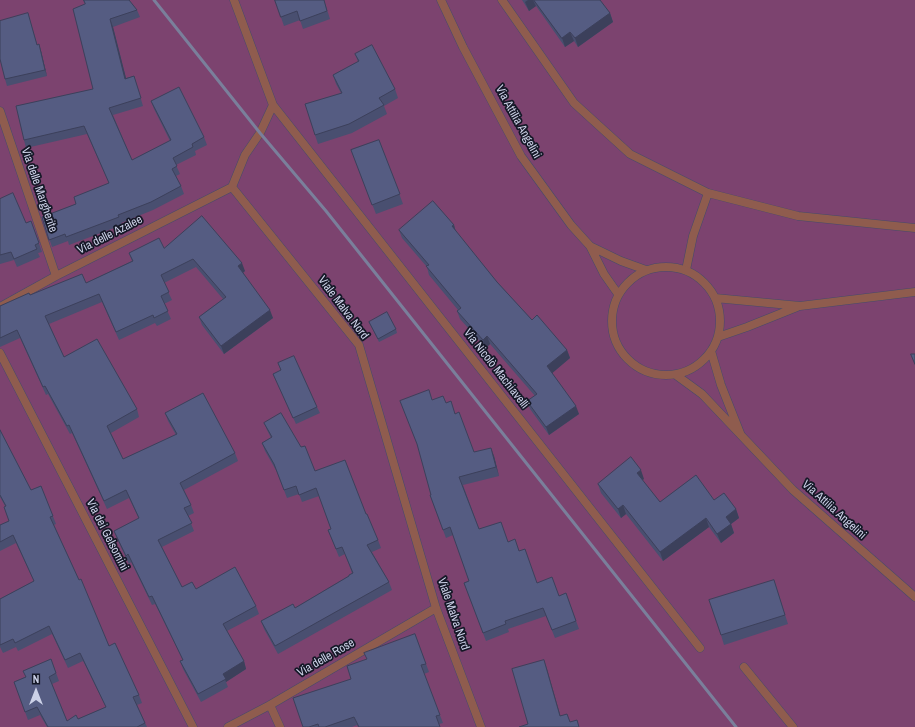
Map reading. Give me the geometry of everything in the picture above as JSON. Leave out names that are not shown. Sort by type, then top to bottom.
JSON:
[{"type":"street","points":[[232,187],[245,154],[260,133],[273,105],[234,0]]},
{"type":"street","name":"Via Attilia Angelini","points":[[441,0],[463,47],[521,156],[571,225],[590,246],[604,274],[618,294]]},
{"type":"street","points":[[502,0],[574,103],[630,154],[708,194],[798,216],[915,228]]},
{"type":"street","name":"Via Nicolò Machiavelli","points":[[273,105],[700,648]]},
{"type":"street","name":"Via delle Margherite","points":[[0,112],[56,276]]},
{"type":"street","name":"Via delle Azalee","points":[[0,307],[56,276],[232,187]]},
{"type":"street","name":"Viale Malva Nord","points":[[232,187],[359,345],[436,608],[481,727]]},
{"type":"street","points":[[686,270],[692,236],[708,194]]},
{"type":"street","name":"Via Attilia Angelini","points":[[590,246],[621,261],[646,270]]},
{"type":"street","points":[[659,267],[673,267],[686,270],[698,277],[708,286],[720,310],[718,337],[712,352],[702,362],[690,370],[676,375],[660,376],[645,372],[632,364],[621,353],[614,340],[611,324],[612,309],[618,294],[630,280],[646,270],[659,267]]},
{"type":"street","points":[[715,298],[800,306],[915,292]]},
{"type":"street","points":[[718,337],[800,306]]},
{"type":"street","name":"Via Attilia Angelini","points":[[712,352],[720,385],[741,437]]},
{"type":"street","name":"Via dei Gelsomini","points":[[0,353],[193,727]]},
{"type":"street","name":"Via Attilia Angelini","points":[[676,375],[702,394],[741,437],[793,490],[915,598]]},
{"type":"street","name":"Via delle Rose","points":[[228,727],[270,705],[436,608]]},
{"type":"street","points":[[744,667],[793,727]]},
{"type":"street","points":[[270,705],[280,727]]},
{"type":"shaded area","points":[[0,0],[915,0],[915,727],[0,727]]},
{"type":"building","points":[[84,0],[129,0],[137,10],[110,19],[125,79],[134,76],[141,98],[109,108],[132,160],[171,140],[151,101],[179,87],[204,137],[192,144],[193,147],[173,158],[177,166],[172,169],[181,186],[151,202],[118,215],[119,217],[66,237],[65,234],[49,240],[42,217],[76,204],[74,197],[109,183],[84,126],[24,140],[16,106],[93,89],[73,9],[85,4]]},
{"type":"building","points":[[275,0],[324,0],[327,11],[300,21],[297,11],[281,17]]},
{"type":"building","points":[[534,0],[600,0],[610,13],[575,38],[570,32],[562,38]]},
{"type":"building","points":[[28,13],[37,45],[39,44],[45,70],[5,79],[0,59],[0,21]]},
{"type":"building","points":[[372,45],[395,89],[379,98],[384,105],[349,124],[315,135],[305,104],[342,93],[333,75],[359,61],[355,54]]},
{"type":"building","points":[[379,140],[400,194],[372,205],[351,150]]},
{"type":"building","points":[[13,193],[26,223],[31,221],[39,243],[35,245],[37,249],[14,259],[11,252],[0,255],[0,199]]},
{"type":"building","points":[[433,201],[454,225],[452,226],[497,282],[532,320],[537,315],[567,350],[547,366],[576,406],[546,427],[527,401],[537,394],[487,336],[483,340],[457,311],[461,308],[426,266],[429,265],[399,230]]},
{"type":"building","points":[[202,216],[242,263],[238,266],[270,310],[221,346],[199,317],[226,297],[193,259],[161,275],[169,292],[161,296],[168,311],[154,318],[153,315],[116,332],[99,294],[45,316],[64,357],[97,339],[137,409],[107,426],[123,459],[177,434],[165,413],[203,393],[235,453],[180,483],[191,505],[184,508],[192,523],[158,540],[182,587],[192,582],[196,589],[235,567],[256,606],[223,624],[244,661],[223,674],[226,679],[198,694],[180,661],[183,660],[152,596],[149,597],[128,554],[126,556],[114,531],[139,518],[126,490],[104,501],[69,425],[67,426],[45,386],[43,387],[17,330],[0,338],[0,306],[29,293],[30,295],[82,274],[86,283],[133,261],[129,253],[159,238],[164,248]]},
{"type":"building","points":[[387,312],[396,329],[378,339],[369,322]]},
{"type":"building","points":[[911,354],[915,354],[915,364]]},
{"type":"building","points":[[294,356],[317,407],[293,418],[273,374],[281,370],[278,363]]},
{"type":"building","points":[[429,390],[432,400],[443,396],[446,403],[451,401],[455,414],[459,412],[474,452],[491,448],[496,467],[459,477],[479,529],[501,522],[508,542],[515,539],[519,551],[525,549],[537,583],[552,577],[559,596],[566,593],[576,621],[552,630],[543,608],[505,621],[506,624],[483,633],[464,583],[469,581],[450,527],[443,530],[430,495],[417,444],[400,401]]},
{"type":"building","points":[[281,413],[301,447],[305,446],[315,471],[345,460],[378,540],[367,545],[389,582],[275,646],[261,621],[293,604],[295,608],[353,573],[342,547],[336,549],[328,530],[331,529],[316,488],[299,495],[296,486],[284,490],[274,464],[262,443],[272,437],[264,423]]},
{"type":"building","points":[[0,430],[31,490],[41,486],[53,516],[50,517],[79,580],[81,579],[109,646],[115,643],[139,695],[133,697],[145,723],[137,727],[48,727],[37,707],[25,712],[14,682],[26,677],[23,671],[51,659],[56,673],[49,677],[67,721],[76,715],[78,719],[106,707],[80,653],[65,660],[49,626],[15,643],[13,639],[0,645],[0,599],[34,581],[13,535],[0,542],[0,525],[9,521],[4,507],[6,506],[0,495]]},
{"type":"building","points":[[631,457],[641,470],[637,473],[660,502],[696,475],[714,500],[724,493],[736,509],[726,517],[731,524],[717,534],[706,518],[660,552],[623,505],[618,509],[598,484]]},
{"type":"building","points":[[774,580],[785,615],[721,635],[709,600]]},
{"type":"building","points":[[415,634],[426,664],[421,665],[440,715],[436,716],[440,727],[359,727],[354,717],[325,727],[319,727],[318,724],[303,727],[293,698],[351,679],[347,666],[367,659],[364,653]]},
{"type":"building","points":[[544,660],[560,716],[567,714],[570,722],[577,720],[579,727],[519,727],[528,724],[512,669]]},
{"type":"railway","points":[[154,0],[260,133],[326,211],[736,727]]}]
